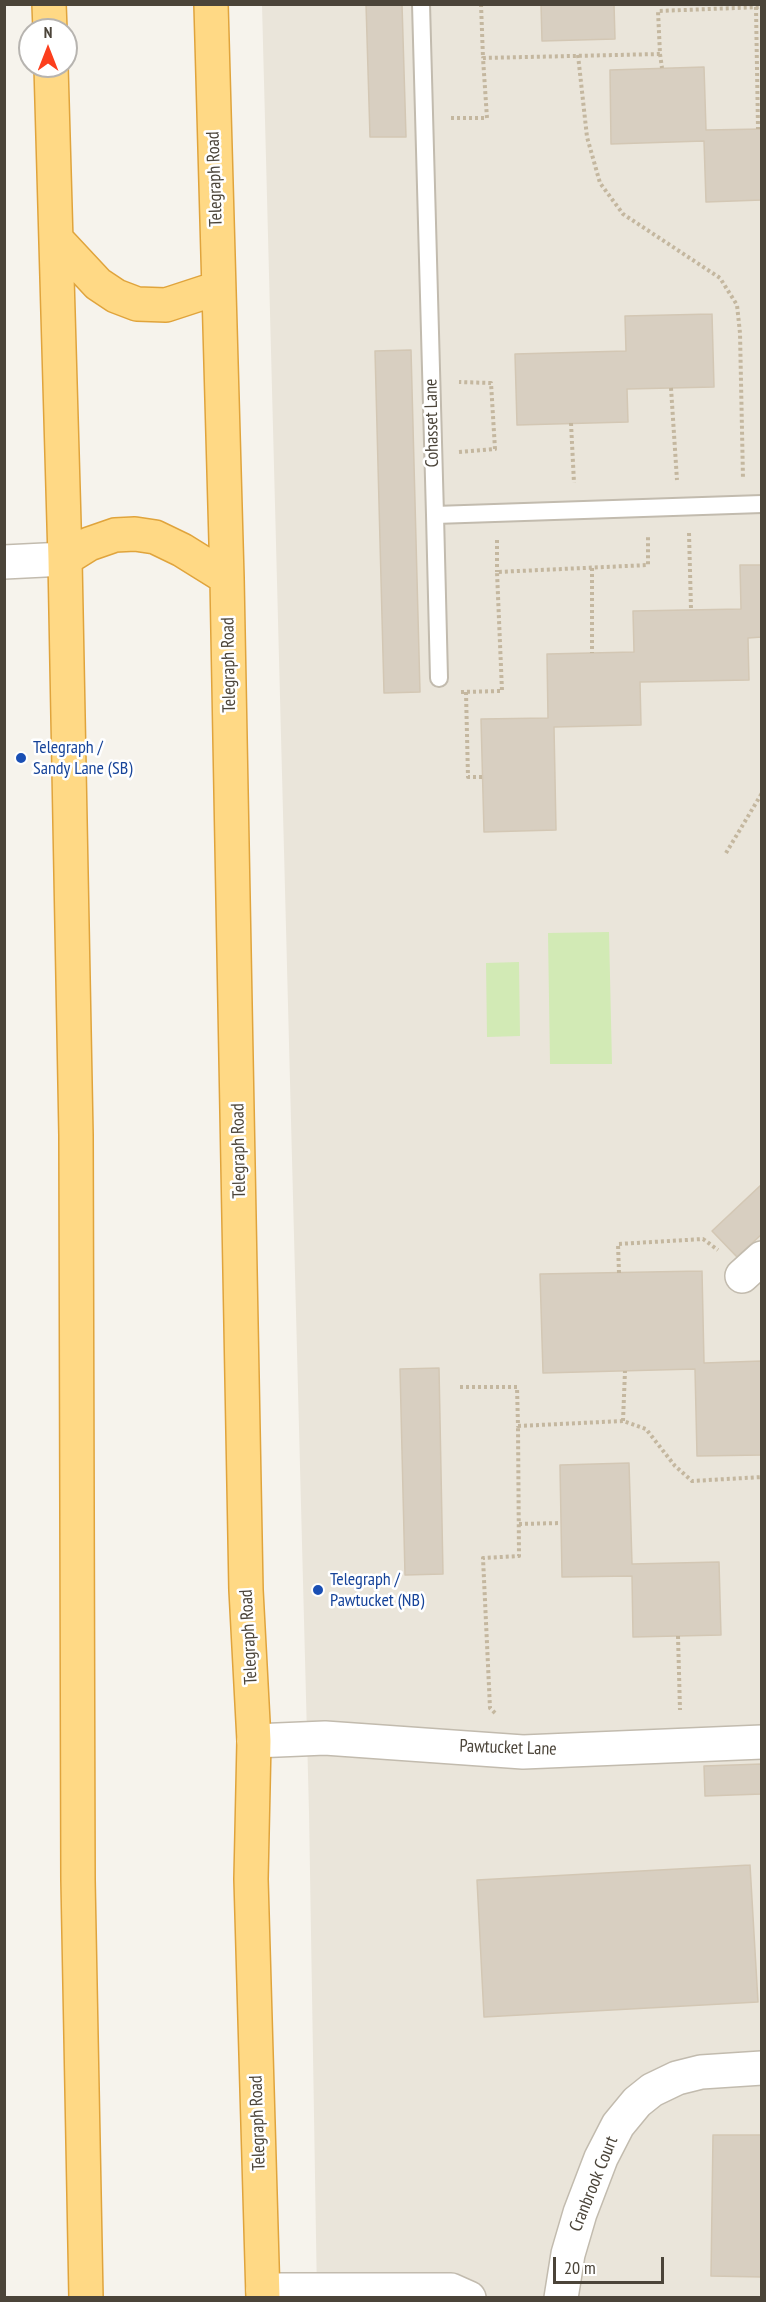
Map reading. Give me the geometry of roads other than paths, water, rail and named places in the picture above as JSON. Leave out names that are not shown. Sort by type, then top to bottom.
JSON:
[{"type":"highway","name":"Telegraph Road","points":[[211,4],[227,578],[246,1578],[254,1741],[251,1879],[263,2294]]},
{"type":"highway","points":[[51,78],[65,559],[76,1147],[78,1868],[86,2298]]},
{"type":"highway","points":[[56,239],[98,284],[116,296],[137,304],[166,305],[218,288]]},
{"type":"highway","points":[[65,559],[89,544],[115,535],[135,534],[155,537],[182,550],[227,578]]},
{"type":"street","points":[[4,562],[65,559]]},
{"type":"street","name":"Pawtucket Lane","points":[[254,1741],[325,1738],[524,1752],[762,1742]]},
{"type":"street","name":"Cranbrook Court","points":[[561,2298],[568,2254],[580,2213],[601,2158],[618,2125],[637,2102],[652,2090],[677,2078],[701,2072],[762,2068]]},
{"type":"street","points":[[263,2294],[451,2290],[469,2298]]},
{"type":"lane","name":"Cohasset Lane","points":[[422,4],[439,678]]},
{"type":"lane","points":[[435,515],[762,504]]},
{"type":"place","name":"Telegraph / Sandy Lane (SB)","points":[[21,758]]},
{"type":"place","name":"Telegraph / Pawtucket (NB)","points":[[318,1590]]}]
